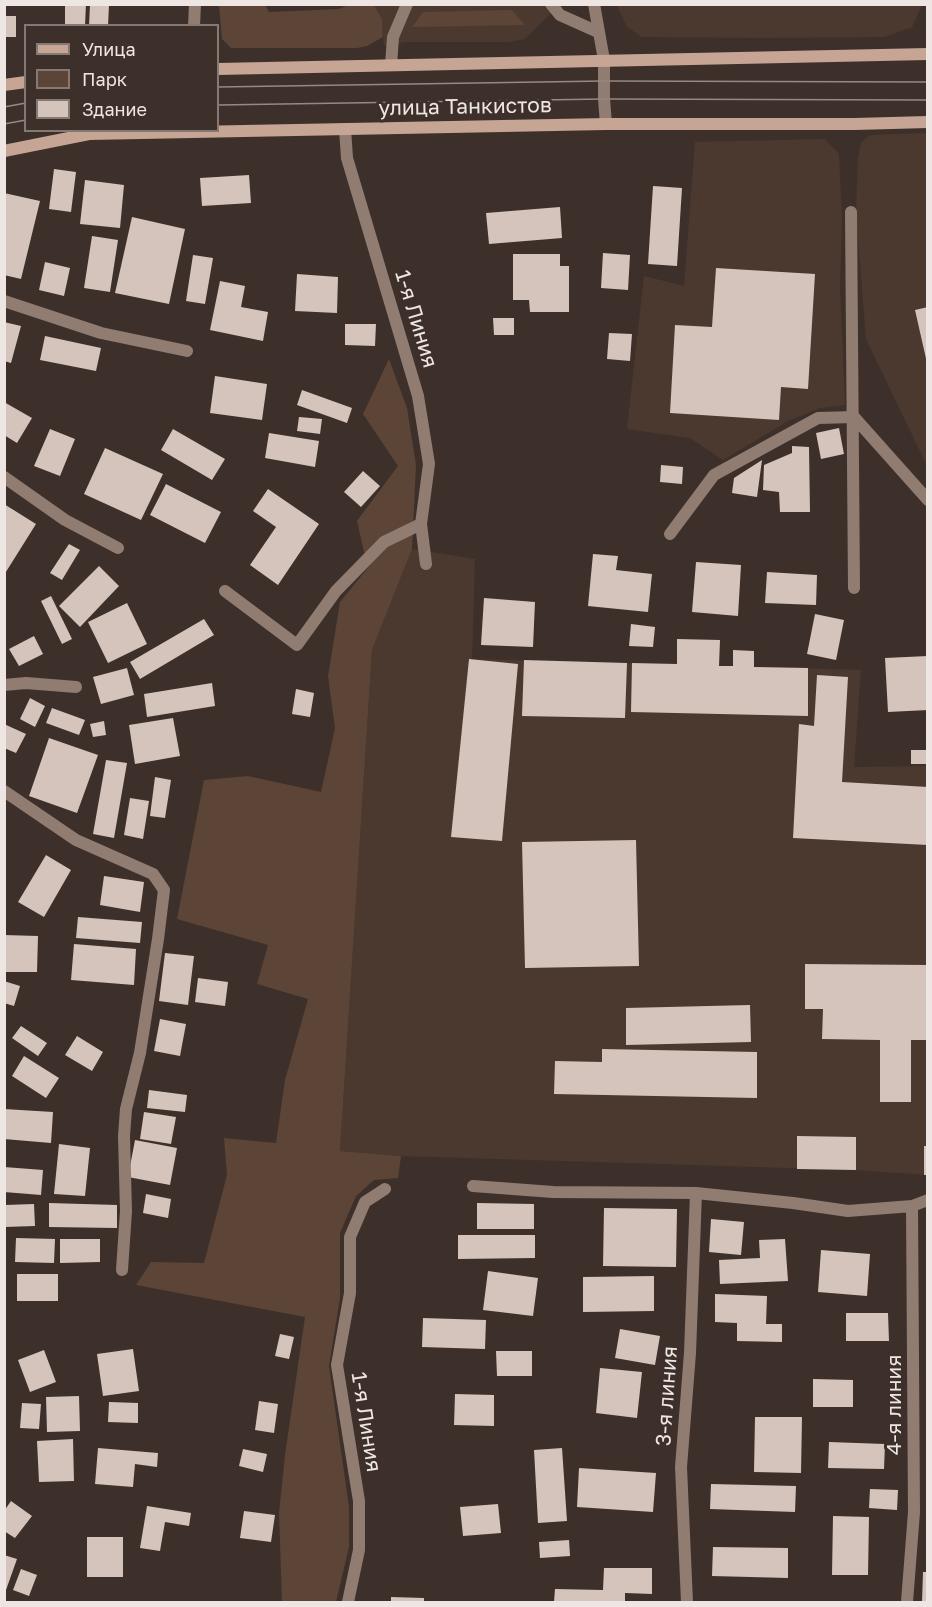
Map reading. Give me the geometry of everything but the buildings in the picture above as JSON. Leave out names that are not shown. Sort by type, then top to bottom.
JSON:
[{"type":"main road","name":"улица Танкистов","points":[[219,69],[927,54]]},
{"type":"main road","points":[[4,86],[24,82]]},
{"type":"main road","name":"улица Танкистов","points":[[219,131],[606,124],[927,122]]},
{"type":"main road","name":"улица Танкистов","points":[[4,151],[89,134],[157,132]]},
{"type":"street","points":[[194,24],[195,4]]},
{"type":"street","points":[[391,65],[393,37],[407,4]]},
{"type":"street","points":[[551,4],[560,15],[598,32]]},
{"type":"street","points":[[594,4],[604,60],[606,124]]},
{"type":"street","name":"1-я Линия","points":[[345,129],[347,158],[418,396],[429,464],[421,524],[426,564]]},
{"type":"street","points":[[851,212],[854,588]]},
{"type":"street","points":[[4,302],[101,333],[187,351]]},
{"type":"street","points":[[854,417],[927,500]]},
{"type":"street","points":[[670,534],[714,475],[818,418],[854,417]]},
{"type":"street","points":[[4,477],[64,520],[118,548]]},
{"type":"street","points":[[225,591],[297,645],[336,591],[384,542],[421,524]]},
{"type":"street","points":[[4,685],[26,682],[76,687]]},
{"type":"street","points":[[4,791],[76,840],[153,874],[164,890],[140,1053],[126,1110],[124,1136],[126,1211],[122,1270]]},
{"type":"street","points":[[473,1186],[553,1192],[696,1193],[848,1211],[912,1206],[927,1200]]},
{"type":"street","name":"1-я Линия","points":[[348,1602],[360,1550],[359,1501],[337,1365],[350,1293],[350,1237],[365,1202],[385,1189]]},
{"type":"street","name":"3-я линия","points":[[687,1602],[681,1467],[690,1353],[696,1193]]},
{"type":"street","name":"4-я линия","points":[[907,1602],[914,1512],[912,1206]]},
{"type":"shaded area","points":[[374,5],[559,5],[525,39],[508,42],[405,42],[384,46],[382,19]]},
{"type":"shaded area","points":[[617,5],[922,5],[912,27],[885,37],[764,38],[642,37],[627,27]]},
{"type":"shaded area","points":[[927,133],[927,466],[866,339],[856,212],[858,157],[861,143],[870,135]]},
{"type":"shaded area","points":[[825,139],[839,154],[842,219],[840,287],[845,405],[820,408],[788,421],[723,460],[690,438],[627,429],[644,276],[684,286],[695,142]]},
{"type":"shaded area","points":[[412,549],[475,559],[472,659],[861,670],[854,767],[927,766],[927,1175],[856,1170],[401,1156],[340,1151],[372,650]]},
{"type":"green space","points":[[219,5],[265,5],[269,12],[374,5],[382,19],[383,37],[367,46],[357,48],[231,48],[222,39]]},
{"type":"green space","points":[[512,10],[525,25],[412,27],[423,12]]},
{"type":"green space","points":[[389,359],[407,408],[416,465],[412,549],[372,650],[340,1151],[401,1156],[398,1178],[374,1180],[356,1196],[340,1233],[340,1298],[329,1366],[349,1507],[349,1547],[336,1602],[282,1602],[279,1513],[305,1317],[136,1285],[151,1262],[204,1263],[227,1175],[224,1138],[276,1143],[285,1080],[308,999],[257,984],[268,945],[177,919],[204,780],[248,776],[321,792],[335,728],[328,676],[340,602],[371,564],[364,552],[357,521],[398,466],[363,414]]},
{"type":"tram line","points":[[219,87],[604,81],[928,82]]},
{"type":"tram line","points":[[219,105],[604,99],[928,100]]},
{"type":"tram line","points":[[4,107],[24,103]]},
{"type":"tram line","points":[[4,124],[24,120]]}]
